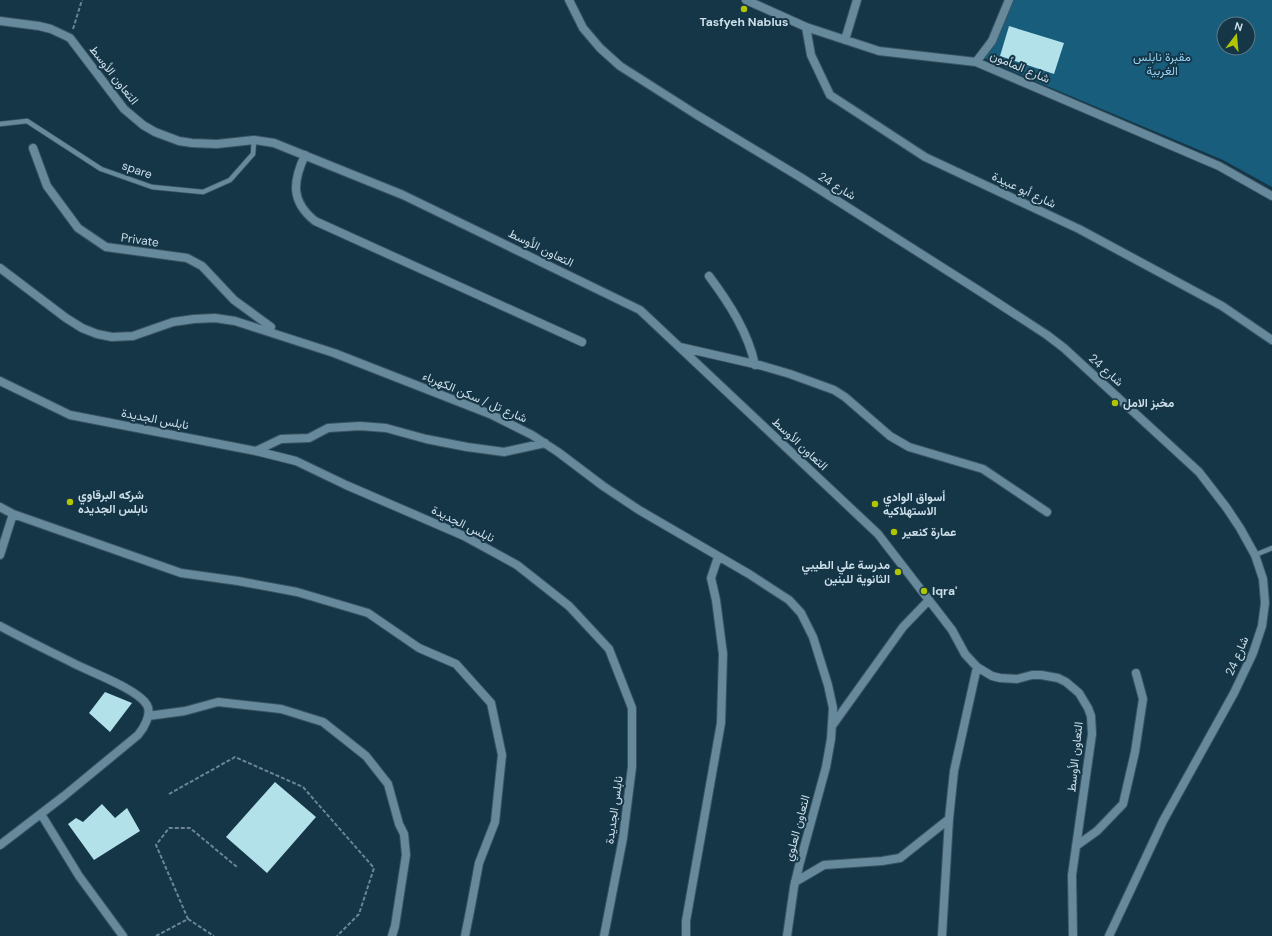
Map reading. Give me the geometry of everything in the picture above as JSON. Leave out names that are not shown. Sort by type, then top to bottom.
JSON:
[{"type":"street","name":"شارع 24","points":[[569,0],[583,28],[600,48],[620,66],[697,116],[800,177],[934,262],[1064,348],[1199,472],[1226,507],[1255,555],[1263,579],[1265,603],[1262,626],[1253,653],[1234,693],[1163,821],[1109,936]]},
{"type":"street","name":"شارع المأمون","points":[[746,0],[806,27],[879,51],[976,62],[1219,166],[1272,196]]},
{"type":"street","points":[[845,40],[857,0]]},
{"type":"street","points":[[976,62],[992,41],[1009,0]]},
{"type":"street","name":"التعاون الأوسط","points":[[0,21],[39,26],[51,29],[70,38],[124,109],[143,125],[155,132],[179,141],[204,144],[254,140],[274,143],[403,195],[640,310],[878,534],[957,637],[965,654],[977,667],[992,676],[1000,678],[1017,679],[1032,675],[1058,678],[1073,687],[1085,700],[1091,716],[1092,734],[1072,875],[1073,936]]},
{"type":"street","name":"شارع أبو عبيدة","points":[[806,27],[811,55],[830,95],[925,157],[1079,229],[1222,306],[1272,340]]},
{"type":"street","name":"Private","points":[[33,148],[46,186],[78,228],[106,247],[187,258],[202,266],[234,300],[271,327]]},
{"type":"street","points":[[305,155],[297,174],[296,189],[300,204],[315,221],[582,342]]},
{"type":"street","name":"شارع تل / سكن الكهرباء","points":[[0,268],[66,318],[92,332],[112,337],[128,336],[143,333],[173,322],[201,318],[242,322],[334,353],[438,393],[512,424],[545,443],[620,498],[748,574],[796,606],[816,644],[833,705],[832,726]]},
{"type":"street","points":[[709,276],[726,299],[738,321],[752,348],[755,364]]},
{"type":"street","points":[[680,347],[755,364],[797,376],[839,392],[899,442],[909,447],[983,469],[1047,512]]},
{"type":"street","name":"نابلس الجديدة","points":[[0,381],[70,414],[256,451],[296,461],[346,485],[464,536],[517,565],[569,606],[609,649],[632,708],[632,767],[623,838],[604,936]]},
{"type":"street","points":[[256,451],[281,439],[309,438],[328,428],[360,426],[386,428],[426,439],[504,452],[545,443]]},
{"type":"street","points":[[0,507],[13,514],[181,573],[238,581],[297,592],[368,614],[419,648],[456,664],[491,703],[502,754],[495,822],[479,863],[465,936]]},
{"type":"street","points":[[0,555],[13,514]]},
{"type":"street","points":[[686,936],[686,921],[721,723],[722,654],[716,600],[711,578],[718,557]]},
{"type":"street","points":[[832,726],[903,627],[929,600]]},
{"type":"street","points":[[0,626],[120,685],[145,702],[148,708],[148,716],[138,735],[41,814],[0,845]]},
{"type":"street","points":[[942,936],[949,819],[954,770],[977,667]]},
{"type":"street","points":[[1076,846],[1097,831],[1123,804],[1135,752],[1143,699],[1136,673]]},
{"type":"street","points":[[148,716],[185,711],[218,702],[281,709],[323,722],[366,756],[388,784],[399,824],[404,834],[406,855],[395,926],[392,936]]},
{"type":"street","name":"التعاون العلوي","points":[[787,936],[795,882],[823,780],[829,753],[832,726]]},
{"type":"street","points":[[41,814],[79,876],[123,936]]},
{"type":"street","points":[[795,882],[824,865],[882,861],[900,858],[949,819]]},
{"type":"lane","name":"spare","points":[[0,124],[27,122],[101,169],[152,187],[203,192],[230,180],[253,154],[254,140]]},
{"type":"lane","points":[[1255,555],[1272,548]]},
{"type":"path","points":[[70,38],[82,0]]},
{"type":"path","points":[[169,794],[235,758],[303,787],[374,868],[359,914],[337,936]]},
{"type":"path","points":[[214,936],[188,919],[156,844],[169,828],[190,828],[237,866]]},
{"type":"path","points":[[156,936],[188,919]]},
{"type":"green space","name":"مقبرة نابلس الغربية","points":[[1013,0],[1272,0],[1272,187],[1223,160],[1030,79],[984,58],[996,42]]},
{"type":"building","points":[[1009,26],[1064,43],[1054,74],[1000,56]]},
{"type":"building","points":[[105,692],[132,703],[110,732],[89,713]]},
{"type":"building","points":[[275,782],[316,817],[267,873],[226,837]]},
{"type":"building","points":[[102,804],[115,818],[127,808],[140,831],[94,860],[68,824],[76,818],[83,822]]},
{"type":"place","name":"Tasfyeh Nablus","points":[[744,9]]},
{"type":"place","name":"مخبز الامل","points":[[1115,403]]},
{"type":"place","name":"شركه البرقاوي نابلس الجديده","points":[[70,502]]},
{"type":"place","name":"أسواق الوادي الاستهلاكيه","points":[[875,504]]},
{"type":"place","name":"عمارة كنعير","points":[[894,532]]},
{"type":"place","name":"مدرسة علي الطيبي الثانوية للبنين","points":[[898,572]]},
{"type":"place","name":"Iqra'","points":[[924,591]]}]
